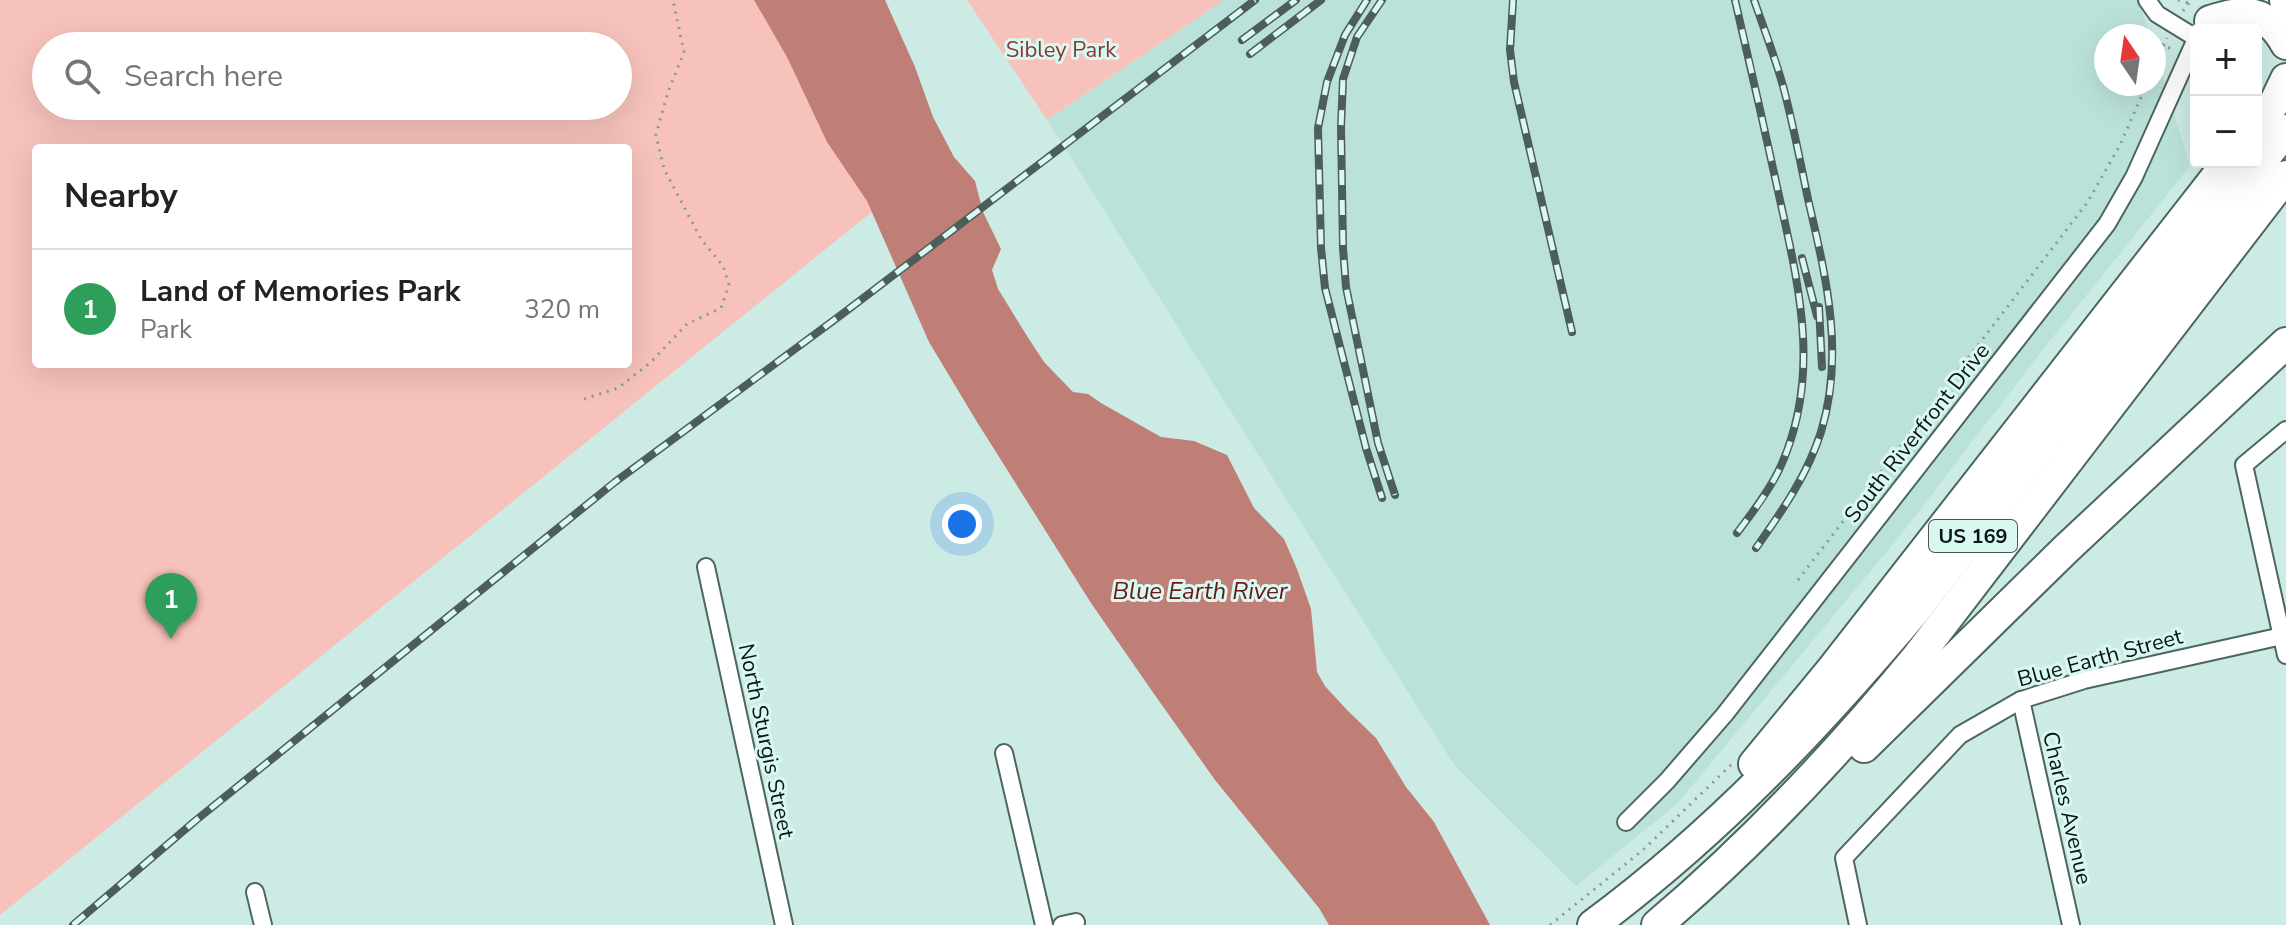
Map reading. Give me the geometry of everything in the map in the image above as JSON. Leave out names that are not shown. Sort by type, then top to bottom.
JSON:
[{"type":"highway","points":[[2203,22],[2236,13],[2254,14],[2269,20],[2286,44]]},
{"type":"highway","points":[[2262,118],[2275,102],[2286,79]]},
{"type":"highway","name":"US 169","points":[[1593,925],[1665,867],[1784,758],[1855,681],[1899,629],[2286,130]]},
{"type":"highway","points":[[1665,867],[1833,668],[2223,168]]},
{"type":"highway","name":"US 169","points":[[1657,925],[1735,857],[1820,771],[1918,656],[2286,176]]},
{"type":"highway","points":[[1735,857],[1837,773],[2066,549],[2286,343]]},
{"type":"street","points":[[2147,0],[2157,14],[2203,22]]},
{"type":"street","name":"South Riverfront Drive","points":[[1626,822],[1667,781],[1725,714],[2107,224],[2134,177],[2203,22]]},
{"type":"street","points":[[2286,430],[2244,465],[2280,594],[2286,655]]},
{"type":"street","name":"North Sturgis Street","points":[[706,567],[784,925]]},
{"type":"street","name":"Blue Earth Street","points":[[1858,925],[1844,858],[1960,735],[2021,700],[2084,680],[2282,636]]},
{"type":"street","name":"Charles Avenue","points":[[2021,700],[2071,925]]},
{"type":"street","points":[[1004,753],[1044,925]]},
{"type":"street","points":[[255,892],[263,925]]},
{"type":"path","points":[[584,399],[618,388],[650,363],[687,324],[721,308],[729,285],[723,266],[701,239],[664,169],[656,135],[684,52],[673,0]]},
{"type":"path","points":[[2178,0],[2203,22]]},
{"type":"path","points":[[2166,46],[2187,57]]},
{"type":"path","points":[[1798,580],[2087,203],[2119,147],[2142,96]]},
{"type":"shaded area","points":[[1224,0],[2139,0],[2146,24],[2094,24],[2094,96],[2166,96],[2166,88],[2190,166],[2045,347],[1903,532],[1677,804],[1576,886],[1454,765],[1047,120]]},
{"type":"green space","points":[[0,0],[786,0],[884,202],[0,915]]},
{"type":"green space","name":"Sibley Park","points":[[967,0],[1224,0],[1047,120]]},
{"type":"water","name":"Blue Earth River","points":[[754,0],[885,0],[933,117],[954,157],[975,181],[983,212],[1001,249],[992,270],[998,289],[1044,362],[1073,392],[1088,394],[1161,437],[1194,441],[1227,455],[1254,508],[1284,539],[1297,569],[1311,609],[1317,672],[1325,686],[1376,738],[1406,787],[1434,822],[1490,925],[1329,925],[1319,908],[1215,780],[1152,691],[1091,603],[977,422],[929,342],[867,201],[827,142],[787,57]]},
{"type":"railway","points":[[73,925],[195,821],[615,482],[841,315],[1255,0]]},
{"type":"railway","points":[[1242,40],[1296,0]]},
{"type":"railway","points":[[1250,54],[1321,0]]},
{"type":"railway","points":[[1367,0],[1345,35],[1327,82],[1318,128],[1321,248],[1325,288],[1382,498]]},
{"type":"railway","points":[[1382,0],[1357,37],[1343,79],[1343,248],[1346,287],[1378,443],[1395,495]]},
{"type":"railway","points":[[1513,0],[1510,50],[1514,82],[1572,332]]},
{"type":"railway","points":[[1735,0],[1793,262],[1803,332],[1800,402],[1792,437],[1778,472],[1737,533]]},
{"type":"railway","points":[[1754,0],[1790,114],[1821,257],[1832,344],[1832,373],[1821,432],[1793,493],[1756,548]]},
{"type":"railway","points":[[1802,258],[1817,316]]},
{"type":"railway","points":[[1819,307],[1822,367]]},
{"type":"place","name":"Land of Memories Park","points":[[171,639]]}]
